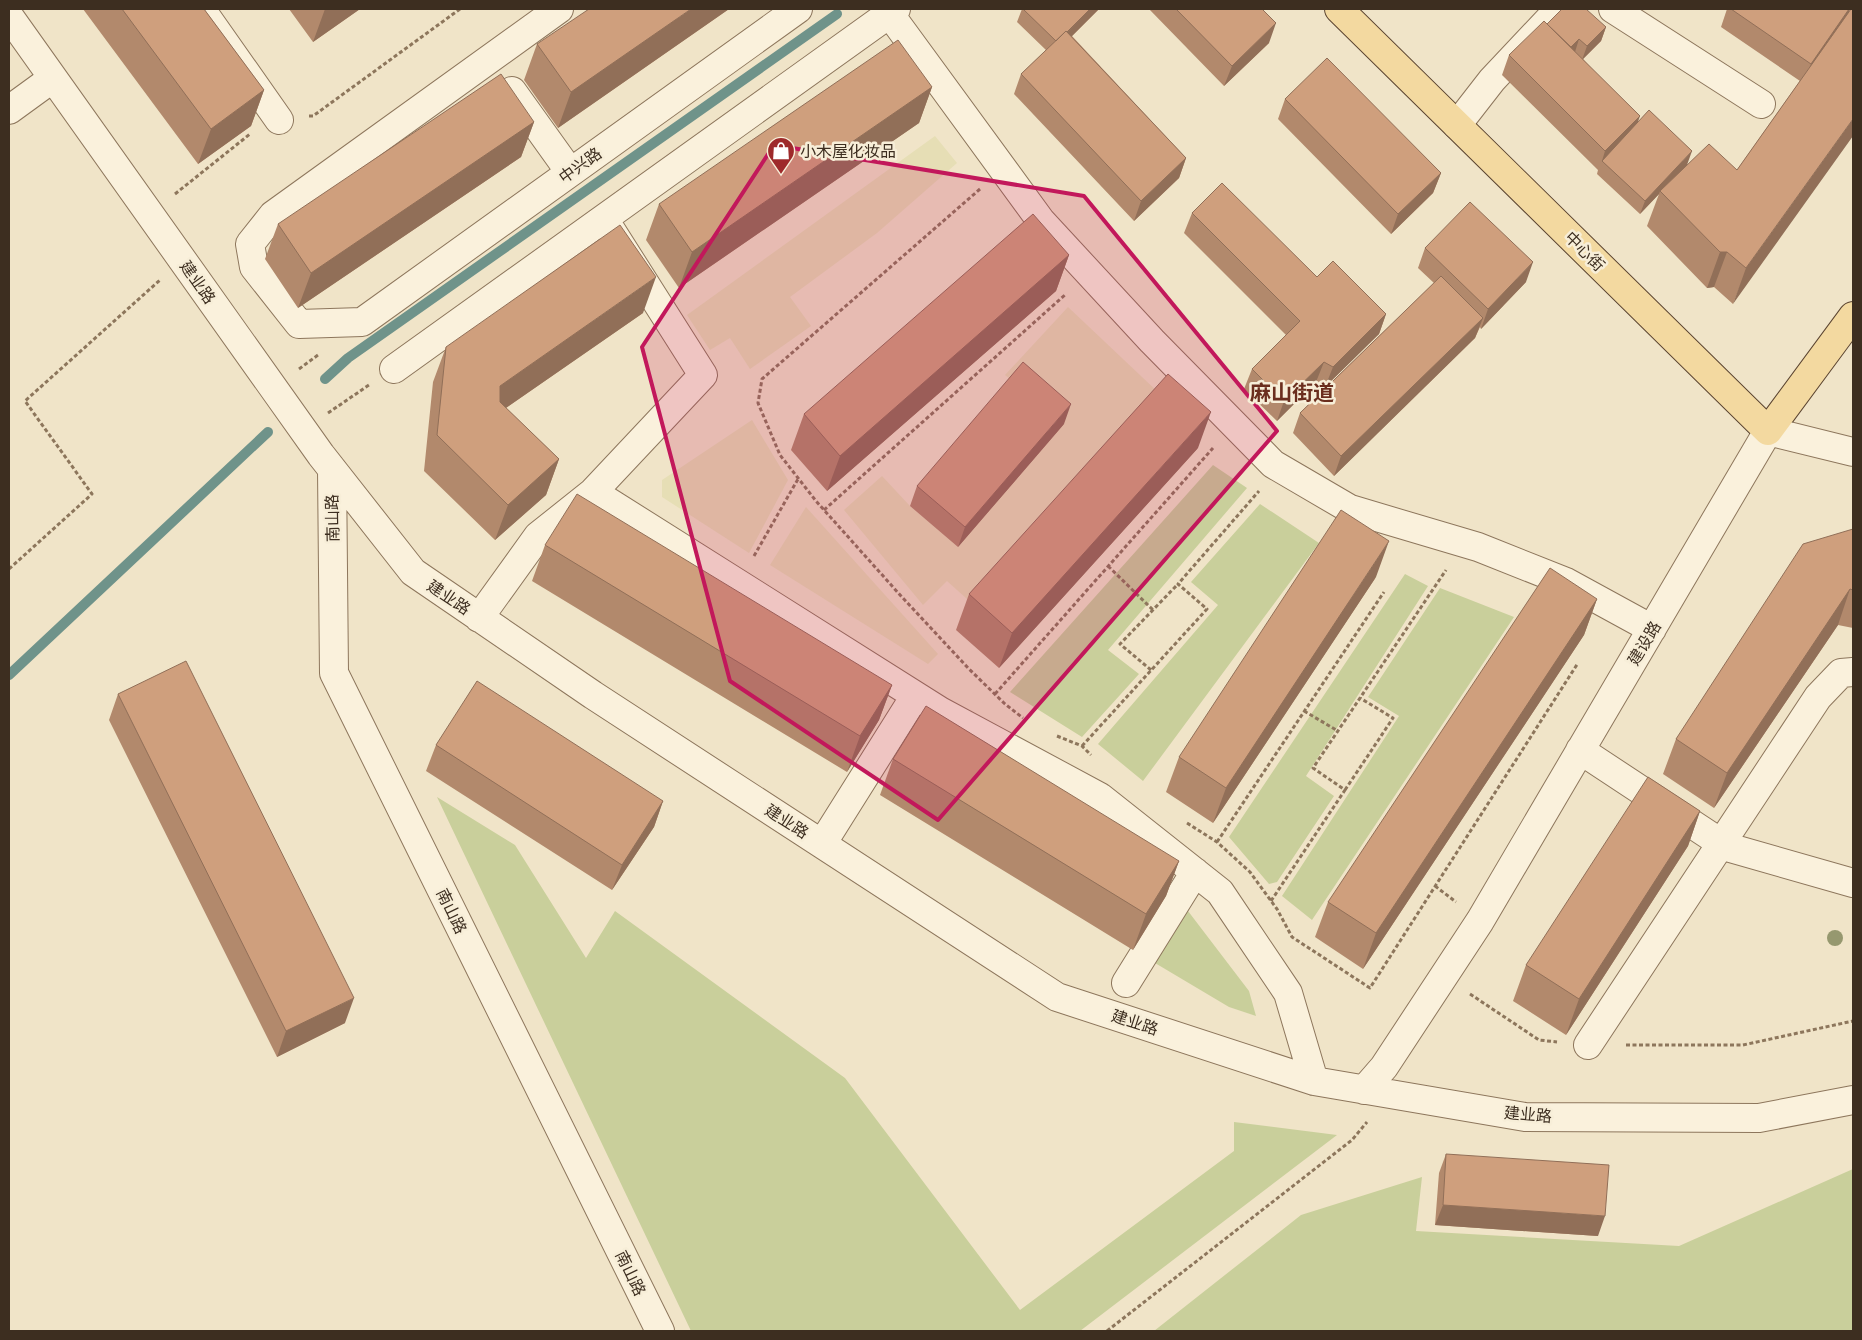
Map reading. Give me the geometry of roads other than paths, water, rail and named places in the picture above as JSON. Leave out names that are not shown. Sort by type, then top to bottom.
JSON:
[{"type":"main road","name":"中心街","points":[[1351,12],[1457,125],[1768,431]]},
{"type":"main road","name":"建设路","points":[[1768,431],[1853,316]]},
{"type":"street","points":[[201,9],[276,117]]},
{"type":"street","points":[[559,9],[489,59],[570,172]]},
{"type":"street","name":"中兴路","points":[[489,59],[273,215],[250,244],[254,267],[299,324],[362,322],[798,9]]},
{"type":"street","points":[[1457,125],[1492,80],[1560,9]]},
{"type":"street","points":[[1613,9],[1761,104]]},
{"type":"street","points":[[394,369],[893,11],[1003,169],[1042,221],[1152,341],[1273,464],[1350,509],[1464,543],[1566,582],[1652,629]]},
{"type":"street","name":"建业路","points":[[9,16],[303,430],[413,572],[593,696],[1058,997],[1314,1081],[1525,1117],[1759,1118],[1853,1100]]},
{"type":"street","points":[[9,110],[53,78]]},
{"type":"street","points":[[479,618],[538,536],[593,492],[703,375],[604,220]]},
{"type":"street","points":[[1768,431],[1853,452]]},
{"type":"street","name":"建设路","points":[[1377,1092],[1384,1068],[1445,977],[1768,431]]},
{"type":"street","name":"南山路","points":[[332,468],[334,673],[660,1331]]},
{"type":"street","points":[[593,492],[940,711],[1100,797],[1220,892],[1288,993],[1314,1081]]},
{"type":"street","points":[[1588,1045],[1818,697],[1841,673],[1853,672]]},
{"type":"street","points":[[822,844],[916,696]]},
{"type":"street","points":[[1580,750],[1727,847],[1853,883]]},
{"type":"street","points":[[1126,983],[1195,872]]},
{"type":"waterway","points":[[325,379],[348,358],[837,14]]},
{"type":"waterway","points":[[9,675],[268,432]]},
{"type":"place","name":"小木屋化妆品","points":[[781,175]]},
{"type":"district","name":"麻山街道","points":[[1292,393]]}]
